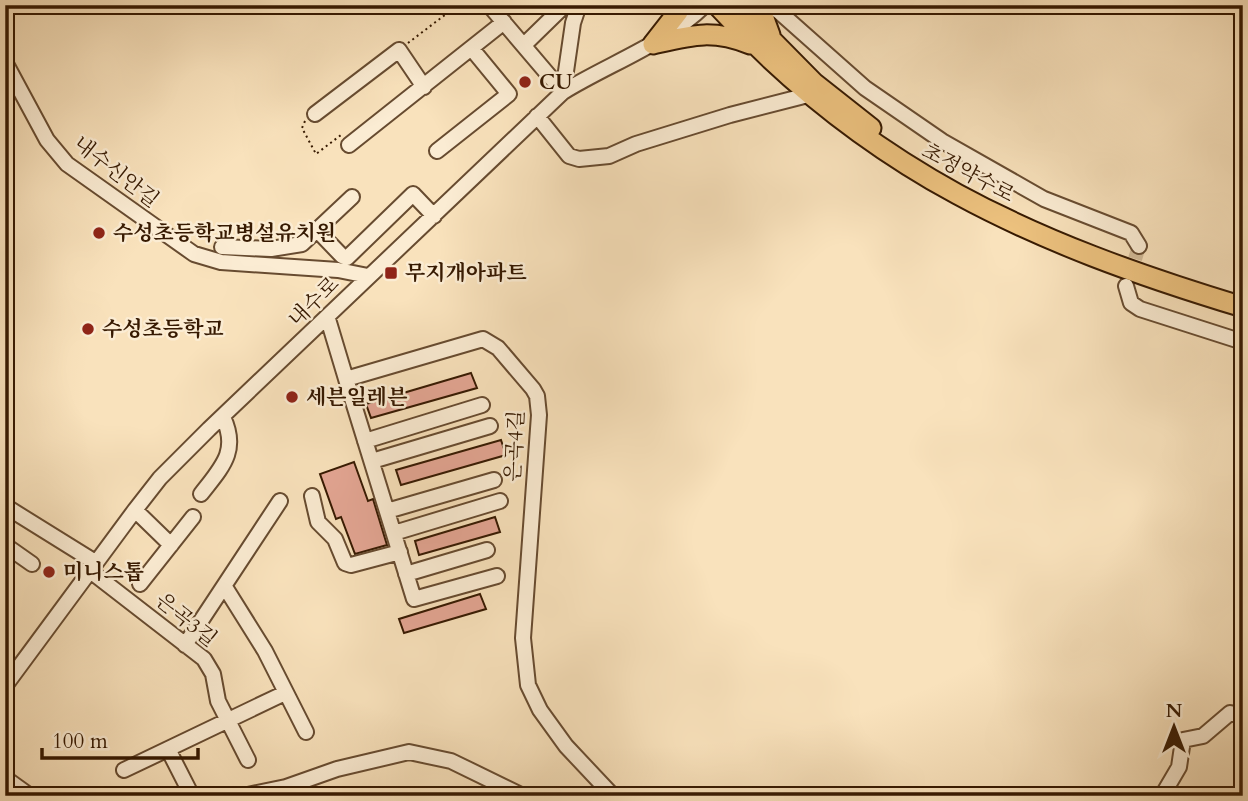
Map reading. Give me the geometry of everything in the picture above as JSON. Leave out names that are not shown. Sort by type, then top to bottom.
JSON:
[{"type":"main road","points":[[653,44],[678,12],[680,5]]},
{"type":"main road","name":"초정약수로","points":[[717,5],[754,46],[808,95],[898,162],[1052,242],[1107,264],[1243,307]]},
{"type":"main road","name":"초정약수로","points":[[737,5],[814,83],[873,128],[978,196],[1066,238],[1243,296]]},
{"type":"main road","points":[[759,8],[775,45]]},
{"type":"main road","points":[[653,44],[695,34],[716,33],[754,46]]},
{"type":"street","points":[[524,45],[565,5]]},
{"type":"street","points":[[563,92],[573,23],[579,5]]},
{"type":"street","name":"내수로","points":[[5,685],[160,478],[563,92],[608,65],[653,44],[705,5]]},
{"type":"street","points":[[1234,5],[1243,12]]},
{"type":"street","points":[[490,6],[563,92]]},
{"type":"street","points":[[759,8],[776,9],[865,88],[942,141],[1024,190],[1130,233],[1136,237],[1139,247]]},
{"type":"street","points":[[349,145],[504,23]]},
{"type":"street","points":[[437,151],[509,94],[472,49]]},
{"type":"street","points":[[315,114],[399,50],[424,87]]},
{"type":"street","name":"내수신안길","points":[[5,62],[47,140],[67,164],[194,254],[221,262],[338,270],[368,276]]},
{"type":"street","points":[[537,116],[569,156],[596,159],[730,115],[808,95]]},
{"type":"street","points":[[317,230],[347,258],[413,194],[434,216]]},
{"type":"street","points":[[222,247],[271,249],[302,244],[352,197]]},
{"type":"street","points":[[1126,286],[1131,303],[1140,309],[1243,342]]},
{"type":"street","points":[[328,319],[414,599],[497,576]]},
{"type":"street","name":"은곡4길","points":[[346,379],[483,339],[498,348],[533,389],[537,396],[538,415],[524,657],[528,685],[540,710],[566,746],[613,796]]},
{"type":"street","points":[[365,441],[482,405]]},
{"type":"street","points":[[201,494],[227,461],[229,435],[223,417]]},
{"type":"street","points":[[372,461],[490,426]]},
{"type":"street","points":[[387,511],[494,480]]},
{"type":"street","points":[[312,496],[318,522],[335,539],[345,563],[351,565],[400,552]]},
{"type":"street","points":[[185,645],[280,501]]},
{"type":"street","points":[[394,533],[500,501]]},
{"type":"street","name":"은곡3길","points":[[5,506],[92,566],[209,665],[218,701],[248,760]]},
{"type":"street","points":[[135,510],[171,545]]},
{"type":"street","points":[[140,584],[193,517]]},
{"type":"street","points":[[5,545],[32,564]]},
{"type":"street","points":[[406,574],[487,550]]},
{"type":"street","points":[[225,587],[265,651],[306,732]]},
{"type":"street","points":[[124,770],[285,693]]},
{"type":"street","points":[[1162,796],[1179,767],[1183,740],[1203,736],[1230,713],[1243,716]]},
{"type":"street","points":[[168,749],[192,796]]},
{"type":"street","points":[[243,796],[286,787],[337,769],[409,752],[451,761],[523,796]]},
{"type":"street","points":[[5,778],[30,796]]},
{"type":"path","points":[[399,50],[458,5]]},
{"type":"path","points":[[315,114],[302,128],[316,153],[342,135],[349,145]]},
{"type":"building","points":[[471,373],[477,388],[371,418],[366,404]]},
{"type":"building","points":[[501,440],[506,455],[401,485],[396,470]]},
{"type":"building","points":[[354,462],[368,501],[373,499],[387,545],[355,554],[341,517],[336,519],[320,474]]},
{"type":"building","points":[[495,517],[500,532],[419,555],[415,541]]},
{"type":"building","points":[[480,594],[486,609],[404,633],[399,619]]},
{"type":"tunnel","points":[[1129,279],[1139,246]]},
{"type":"place","name":"CU","points":[[525,82]]},
{"type":"place","name":"수성초등학교병설유치원","points":[[99,233]]},
{"type":"place","name":"무지개아파트","points":[[391,273]]},
{"type":"place","name":"수성초등학교","points":[[88,329]]},
{"type":"place","name":"세븐일레븐","points":[[292,397]]},
{"type":"place","name":"미니스톱","points":[[49,572]]}]
